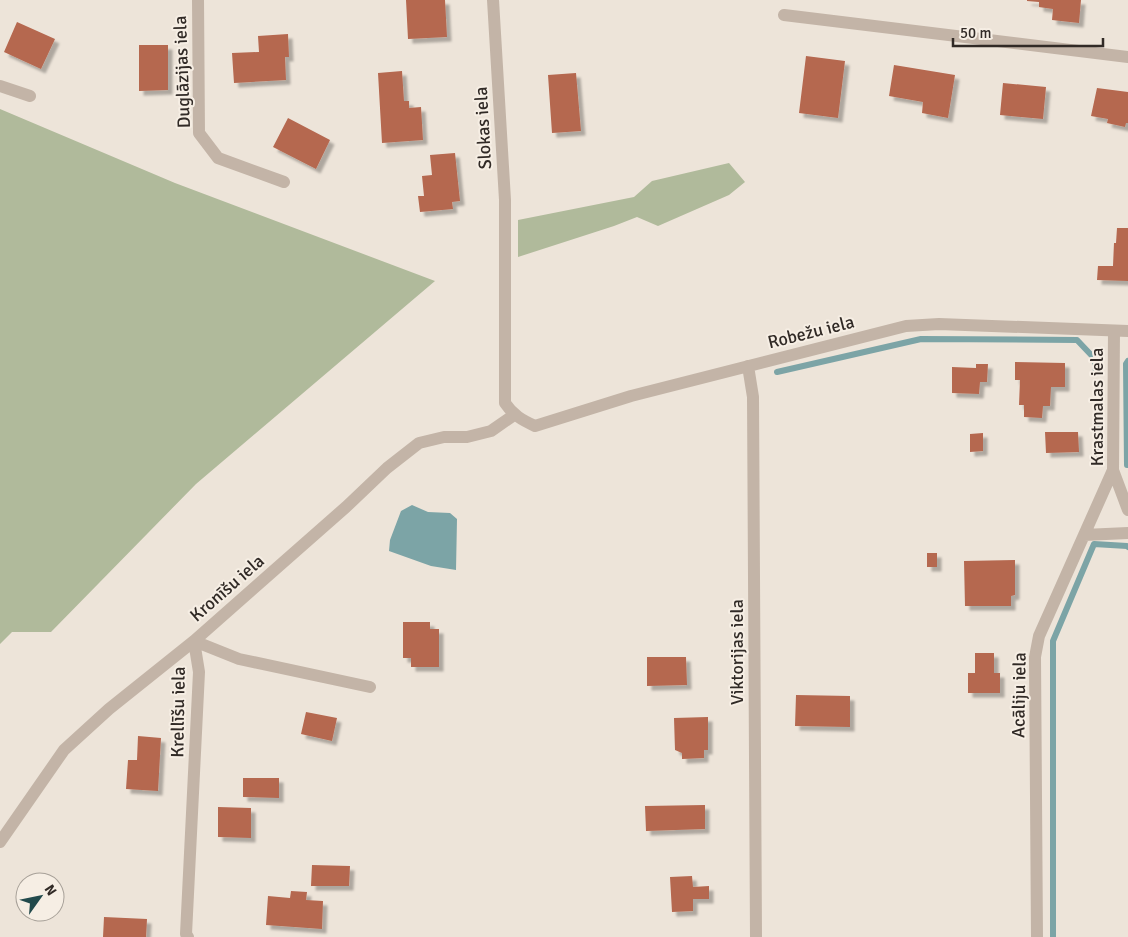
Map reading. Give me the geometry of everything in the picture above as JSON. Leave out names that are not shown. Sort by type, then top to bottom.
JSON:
[{"type":"street","name":"Duglāzijas iela","points":[[198,0],[199,133],[218,158],[284,182]]},
{"type":"street","name":"Slokas iela","points":[[493,0],[505,200],[505,404],[514,416]]},
{"type":"street","points":[[784,15],[1127,52]]},
{"type":"street","points":[[0,86],[30,96]]},
{"type":"street","name":"Robežu iela","points":[[514,416],[535,426],[631,396],[906,326],[939,324],[1128,331]]},
{"type":"street","name":"Krastmalas iela","points":[[1114,331],[1113,470],[1128,510]]},
{"type":"street","name":"Viktorijas iela","points":[[748,366],[753,397],[756,937]]},
{"type":"street","name":"Kronīšu iela","points":[[0,842],[64,750],[109,709],[194,641],[346,507],[387,468],[418,443],[444,437],[467,437],[491,431],[514,416]]},
{"type":"street","name":"Acāliju iela","points":[[1037,937],[1035,657],[1039,636],[1113,470]]},
{"type":"street","points":[[1084,535],[1128,533]]},
{"type":"street","name":"Krellīšu iela","points":[[188,937],[186,934],[198,672],[194,641],[239,659],[370,687]]},
{"type":"green space","points":[[0,109],[175,183],[435,281],[196,484],[51,632],[12,632],[0,644]]},
{"type":"green space","points":[[729,163],[745,182],[729,195],[658,226],[637,217],[518,257],[518,220],[634,197],[652,181]]},
{"type":"water","points":[[412,505],[428,512],[450,513],[457,519],[456,570],[431,566],[389,551],[390,540],[401,511]]},
{"type":"building","points":[[406,0],[445,0],[447,37],[408,39]]},
{"type":"building","points":[[1027,0],[1081,0],[1079,23],[1052,20],[1053,9],[1039,7],[1039,2]]},
{"type":"building","points":[[17,22],[55,39],[41,69],[4,52]]},
{"type":"building","points":[[288,34],[289,57],[285,57],[286,80],[234,83],[232,53],[259,52],[258,36]]},
{"type":"building","points":[[139,45],[168,45],[168,90],[139,91]]},
{"type":"building","points":[[806,56],[845,61],[838,118],[799,113]]},
{"type":"building","points":[[894,65],[955,75],[948,118],[922,113],[923,102],[889,96]]},
{"type":"building","points":[[402,71],[404,101],[409,101],[409,108],[421,107],[423,140],[382,143],[378,73]]},
{"type":"building","points":[[576,73],[581,131],[552,133],[548,75]]},
{"type":"building","points":[[1003,83],[1046,87],[1043,119],[1000,115]]},
{"type":"building","points":[[1097,88],[1128,92],[1128,123],[1126,123],[1125,127],[1107,123],[1108,119],[1091,116]]},
{"type":"building","points":[[288,118],[330,140],[316,169],[273,147]]},
{"type":"building","points":[[455,153],[460,201],[452,202],[453,209],[420,212],[418,196],[424,196],[422,176],[432,175],[430,155]]},
{"type":"building","points":[[1117,228],[1128,228],[1128,281],[1097,280],[1098,266],[1113,266]]},
{"type":"building","points":[[1015,362],[1065,363],[1065,387],[1051,387],[1050,406],[1043,406],[1042,418],[1024,417],[1024,405],[1019,405],[1020,380],[1015,380]]},
{"type":"building","points":[[976,364],[988,364],[987,382],[980,382],[979,394],[952,393],[952,367],[976,368]]},
{"type":"building","points":[[1045,432],[1078,432],[1079,452],[1046,453]]},
{"type":"building","points":[[983,433],[983,451],[970,452],[970,434]]},
{"type":"building","points":[[927,553],[937,553],[937,567],[927,567]]},
{"type":"building","points":[[1015,560],[1015,595],[1011,596],[1011,606],[965,606],[964,561]]},
{"type":"building","points":[[403,622],[430,622],[430,629],[439,629],[439,667],[411,667],[411,658],[403,658]]},
{"type":"building","points":[[975,653],[994,653],[994,673],[1000,673],[1000,693],[968,693],[968,673],[975,673]]},
{"type":"building","points":[[647,657],[686,657],[687,685],[647,686]]},
{"type":"building","points":[[796,695],[850,696],[850,727],[795,726]]},
{"type":"building","points":[[306,712],[337,718],[332,741],[301,734]]},
{"type":"building","points":[[708,717],[708,750],[704,750],[704,758],[682,759],[682,753],[675,750],[674,718]]},
{"type":"building","points":[[138,736],[161,738],[158,791],[126,789],[128,760],[137,760]]},
{"type":"building","points":[[243,778],[279,778],[279,798],[243,797]]},
{"type":"building","points":[[705,805],[705,829],[646,831],[645,806]]},
{"type":"building","points":[[218,807],[251,808],[251,838],[218,837]]},
{"type":"building","points":[[312,865],[350,866],[349,886],[311,886]]},
{"type":"building","points":[[692,876],[693,887],[709,886],[709,899],[693,899],[693,911],[672,912],[670,877]]},
{"type":"building","points":[[291,891],[307,892],[306,900],[323,901],[322,929],[266,925],[268,896],[290,898]]},
{"type":"building","points":[[104,917],[147,919],[146,937],[103,937]]},
{"type":"waterway","points":[[777,372],[921,339],[1077,340],[1095,359],[1096,373]]},
{"type":"waterway","points":[[1127,465],[1126,364],[1128,361]]},
{"type":"waterway","points":[[1097,395],[1099,461]]},
{"type":"waterway","points":[[1053,937],[1053,641],[1094,544],[1128,547]]}]
